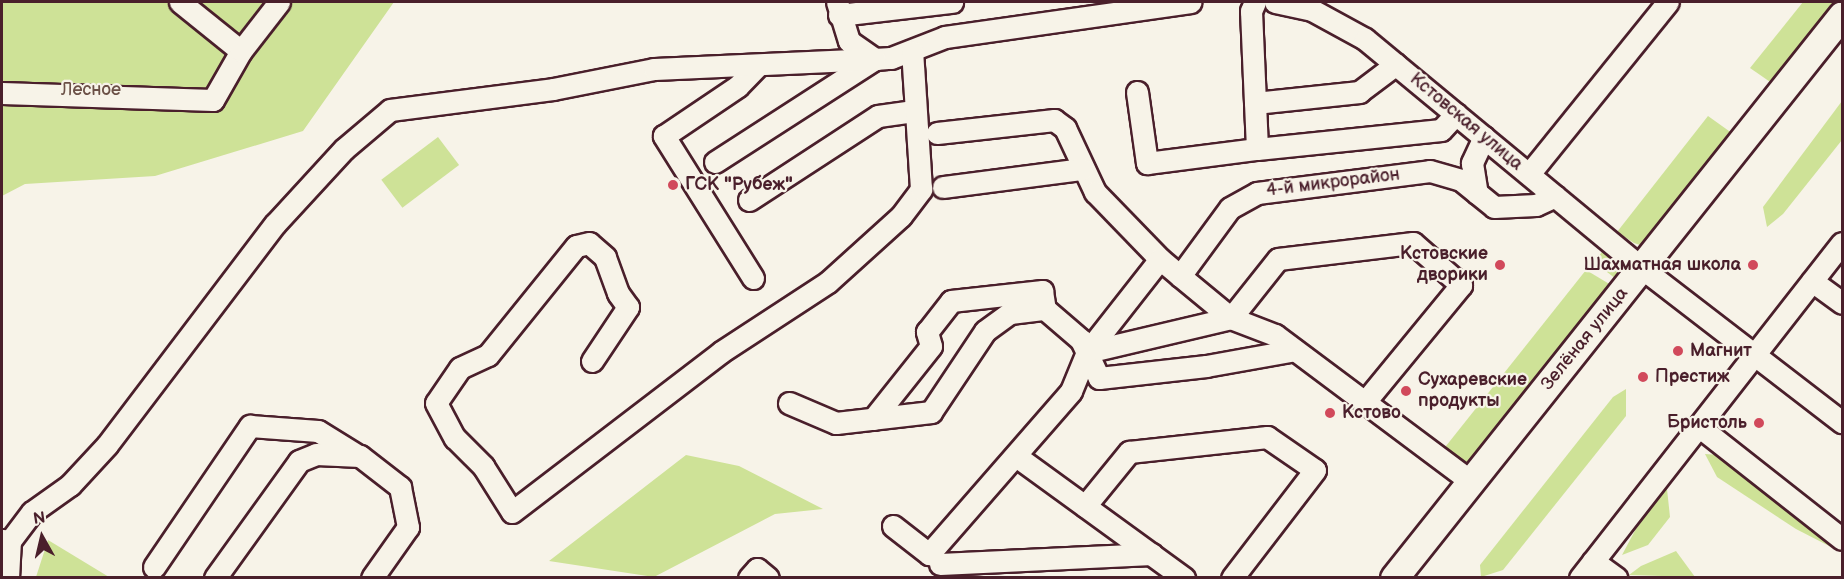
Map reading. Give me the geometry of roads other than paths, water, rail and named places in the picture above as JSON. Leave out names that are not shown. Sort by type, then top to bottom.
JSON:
[{"type":"main road","name":"Зелёная улица","points":[[1394,578],[1469,480],[1643,269],[1842,15]]},
{"type":"street","points":[[180,2],[240,51]]},
{"type":"street","points":[[2,93],[213,100],[240,51],[279,2]]},
{"type":"street","points":[[875,59],[849,41],[838,8],[952,2]]},
{"type":"street","points":[[8,578],[6,540],[32,512],[70,485],[108,445],[275,224],[344,149],[390,110],[553,89],[654,69],[875,59],[912,51],[945,38],[1191,2]]},
{"type":"street","points":[[1255,2],[1251,10],[1257,149]]},
{"type":"street","name":"Кстовская улица","points":[[1275,2],[1312,10],[1365,39],[1643,269],[1842,422]]},
{"type":"street","points":[[1529,174],[1668,2]]},
{"type":"street","points":[[592,361],[628,307],[618,293],[604,257],[589,243],[576,246],[488,354],[460,368],[436,403],[455,438],[483,466],[512,512],[721,352],[828,282],[901,216],[921,189],[912,51]]},
{"type":"street","points":[[714,162],[875,59]]},
{"type":"street","points":[[1255,103],[1359,92],[1396,64]]},
{"type":"street","points":[[753,278],[664,136],[738,87],[758,65]]},
{"type":"street","points":[[1137,92],[1147,163],[1441,130],[1456,114]]},
{"type":"street","points":[[749,200],[878,116],[915,111]]},
{"type":"street","points":[[937,133],[1054,120],[1065,128],[1082,169],[1095,192],[1160,259],[1231,318],[1275,336],[1469,480]]},
{"type":"street","points":[[1477,193],[1472,163],[1484,137]]},
{"type":"street","points":[[943,187],[1082,169]]},
{"type":"street","name":"4-й микрорайон","points":[[1180,276],[1230,208],[1257,193],[1430,171],[1461,180],[1494,207],[1536,205],[1555,196]]},
{"type":"street","points":[[1087,352],[1231,318],[1278,259],[1413,243],[1461,285],[1365,402]]},
{"type":"street","points":[[1580,578],[1701,428],[1755,354],[1842,243]]},
{"type":"street","points":[[932,565],[1016,456],[1071,391],[1087,352],[1160,259]]},
{"type":"street","points":[[1812,281],[1842,303]]},
{"type":"street","points":[[873,419],[931,346],[927,332],[951,301],[1042,291],[1045,309],[1081,340],[1099,378],[1206,366],[1295,350]]},
{"type":"street","points":[[789,403],[836,423],[931,412],[985,332],[1010,313],[1045,309]]},
{"type":"street","points":[[154,567],[250,426],[318,431],[360,456],[400,487],[408,527],[372,578]]},
{"type":"street","points":[[1701,428],[1842,539]]},
{"type":"street","points":[[1085,506],[1129,452],[1267,437],[1315,470],[1232,578]]},
{"type":"street","points":[[215,578],[299,461],[316,454],[360,456]]},
{"type":"street","points":[[1016,456],[1184,578]]},
{"type":"street","points":[[893,526],[932,565],[1152,554]]},
{"type":"street","points":[[1593,561],[1616,578]]},
{"type":"street","points":[[749,578],[757,569],[768,578]]},
{"type":"place","name":"ГСК \"Рубеж\"","points":[[673,185]]},
{"type":"place","name":"Кстовские дворики","points":[[1500,265]]},
{"type":"place","name":"Шахматная школа","points":[[1753,265]]},
{"type":"place","name":"Магнит","points":[[1678,351]]},
{"type":"place","name":"Престиж","points":[[1643,377]]},
{"type":"place","name":"Сухаревские продукты","points":[[1406,391]]},
{"type":"place","name":"Кстово","points":[[1330,413]]},
{"type":"place","name":"Бристоль","points":[[1759,423]]},
{"type":"park label","name":"Лесное","points":[[91,90]]}]
